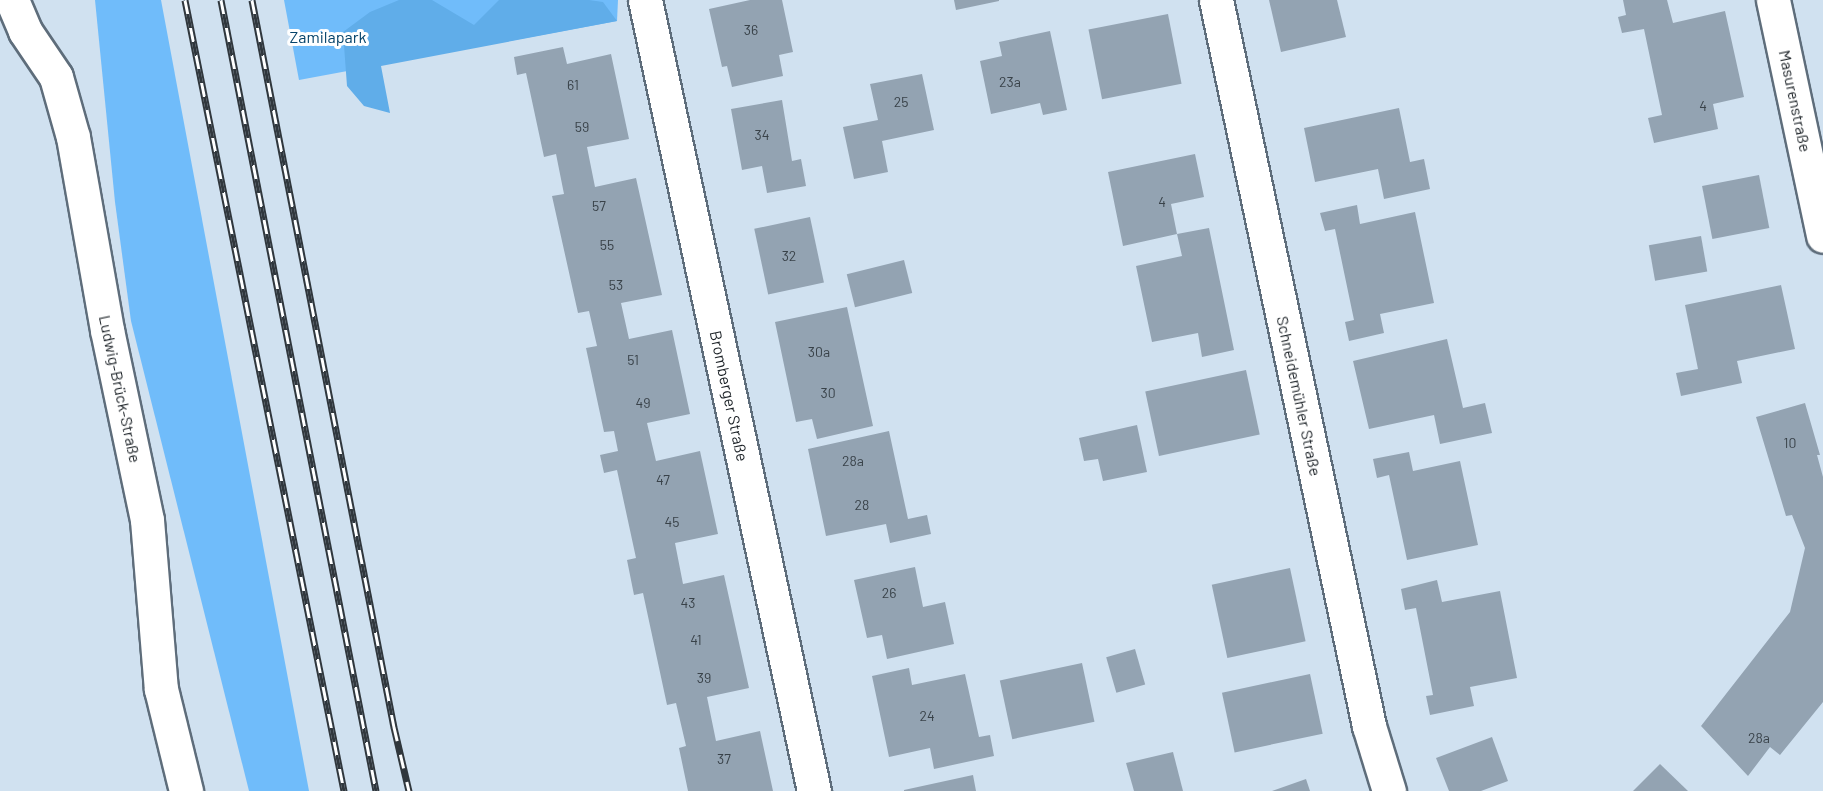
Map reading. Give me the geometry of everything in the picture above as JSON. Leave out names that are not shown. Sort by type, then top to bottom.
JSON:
[{"type":"street","name":"Ludwig-Brück-Straße","points":[[12,0],[25,31],[56,77],[73,137],[107,330],[147,520],[161,688],[186,791]]},
{"type":"street","name":"Bromberger Straße","points":[[645,0],[814,791]]},
{"type":"street","name":"Schneidemühler Straße","points":[[1216,0],[1369,726],[1389,791]]},
{"type":"street","name":"Masurenstraße","points":[[1773,0],[1817,177],[1823,237]]},
{"type":"green space","points":[[95,0],[161,0],[309,791],[249,791],[131,321],[115,202]]},
{"type":"green space","name":"Zamilapark","points":[[284,0],[618,0],[617,21],[299,80]]},
{"type":"shaded area","name":"Zamilapark","points":[[399,0],[432,0],[474,25],[499,0],[589,0],[603,2],[617,21],[381,66],[390,113],[364,106],[347,86],[343,32],[370,12]]},
{"type":"building","points":[[750,0],[782,0],[793,52],[779,55],[783,76],[732,87],[727,66],[722,67],[709,9]]},
{"type":"building","points":[[954,0],[999,0],[999,1],[956,10]]},
{"type":"building","points":[[1269,0],[1337,0],[1346,37],[1281,52]]},
{"type":"building","points":[[1623,0],[1667,0],[1673,23],[1725,11],[1744,97],[1713,104],[1718,129],[1654,143],[1648,118],[1662,115],[1644,29],[1622,33],[1618,17],[1626,15]]},
{"type":"building","points":[[1168,14],[1182,84],[1102,99],[1088,29]]},
{"type":"building","points":[[1050,31],[1067,110],[1043,115],[1040,103],[991,114],[980,61],[1002,56],[999,42]]},
{"type":"building","points":[[563,47],[567,64],[611,54],[629,139],[587,147],[595,187],[636,178],[662,295],[621,303],[629,339],[672,330],[690,414],[647,423],[656,461],[700,451],[718,534],[675,543],[683,584],[724,575],[749,688],[707,697],[716,741],[760,731],[773,791],[688,791],[679,748],[686,746],[676,703],[667,705],[643,593],[634,595],[627,560],[636,558],[617,470],[604,473],[600,455],[618,451],[614,431],[604,432],[586,348],[597,346],[589,311],[578,313],[552,196],[564,194],[556,154],[544,157],[526,73],[517,75],[514,57]]},
{"type":"building","points":[[922,74],[934,130],[882,141],[888,172],[854,179],[843,127],[878,120],[870,84]]},
{"type":"building","points":[[782,100],[792,161],[801,159],[806,186],[767,193],[762,166],[742,170],[731,109]]},
{"type":"building","points":[[1399,108],[1410,162],[1424,159],[1430,189],[1384,199],[1378,169],[1315,182],[1304,128]]},
{"type":"building","points":[[1195,154],[1204,197],[1171,204],[1177,234],[1123,246],[1108,172]]},
{"type":"building","points":[[1759,175],[1769,228],[1712,239],[1702,186]]},
{"type":"building","points":[[1357,205],[1360,224],[1415,212],[1434,303],[1380,314],[1384,333],[1349,341],[1345,322],[1354,320],[1335,229],[1325,231],[1320,213]]},
{"type":"building","points":[[810,217],[824,283],[768,294],[754,229]]},
{"type":"building","points":[[1209,228],[1234,350],[1202,357],[1198,333],[1152,342],[1136,266],[1182,256],[1177,234]]},
{"type":"building","points":[[1701,236],[1707,271],[1655,281],[1649,245]]},
{"type":"building","points":[[904,260],[912,293],[855,307],[847,274]]},
{"type":"building","points":[[1781,285],[1795,349],[1737,361],[1742,383],[1681,396],[1676,373],[1698,369],[1685,305]]},
{"type":"building","points":[[847,307],[873,426],[817,439],[812,419],[796,422],[775,322]]},
{"type":"building","points":[[1447,339],[1463,408],[1485,403],[1492,433],[1440,444],[1434,415],[1369,429],[1353,361]]},
{"type":"building","points":[[1246,370],[1260,435],[1159,456],[1145,391]]},
{"type":"building","points":[[1805,403],[1820,455],[1817,455],[1823,477],[1823,702],[1780,755],[1770,747],[1748,776],[1701,726],[1790,612],[1805,548],[1792,515],[1786,516],[1756,417]]},
{"type":"building","points":[[1137,425],[1147,472],[1103,481],[1098,459],[1084,461],[1079,438]]},
{"type":"building","points":[[889,431],[908,519],[927,515],[931,534],[890,543],[886,524],[826,536],[808,449]]},
{"type":"building","points":[[1409,452],[1413,471],[1460,461],[1478,545],[1407,560],[1389,475],[1377,478],[1373,459]]},
{"type":"building","points":[[915,567],[923,607],[945,602],[954,644],[887,659],[882,635],[867,638],[854,580]]},
{"type":"building","points":[[1290,568],[1306,641],[1227,658],[1212,585]]},
{"type":"building","points":[[1437,580],[1442,602],[1500,591],[1517,678],[1470,687],[1474,706],[1430,715],[1426,696],[1433,695],[1416,608],[1405,610],[1401,589]]},
{"type":"building","points":[[1135,649],[1145,685],[1116,693],[1106,657]]},
{"type":"building","points":[[1082,663],[1094,722],[1012,739],[1000,680]]},
{"type":"building","points":[[909,668],[912,685],[965,674],[979,737],[990,735],[994,756],[934,769],[930,748],[889,757],[872,676]]},
{"type":"building","points":[[1310,674],[1323,734],[1235,752],[1222,693]]},
{"type":"building","points":[[1492,737],[1508,781],[1481,791],[1449,791],[1436,758]]},
{"type":"building","points":[[1173,752],[1183,791],[1134,791],[1126,763]]},
{"type":"building","points":[[1660,764],[1688,791],[1633,791]]},
{"type":"building","points":[[973,775],[976,791],[904,791],[904,790]]},
{"type":"building","points":[[1306,779],[1310,791],[1272,791]]},
{"type":"railway","points":[[185,0],[344,791]]},
{"type":"railway","points":[[221,0],[376,791]]},
{"type":"railway","points":[[252,0],[394,727],[409,791]]}]
